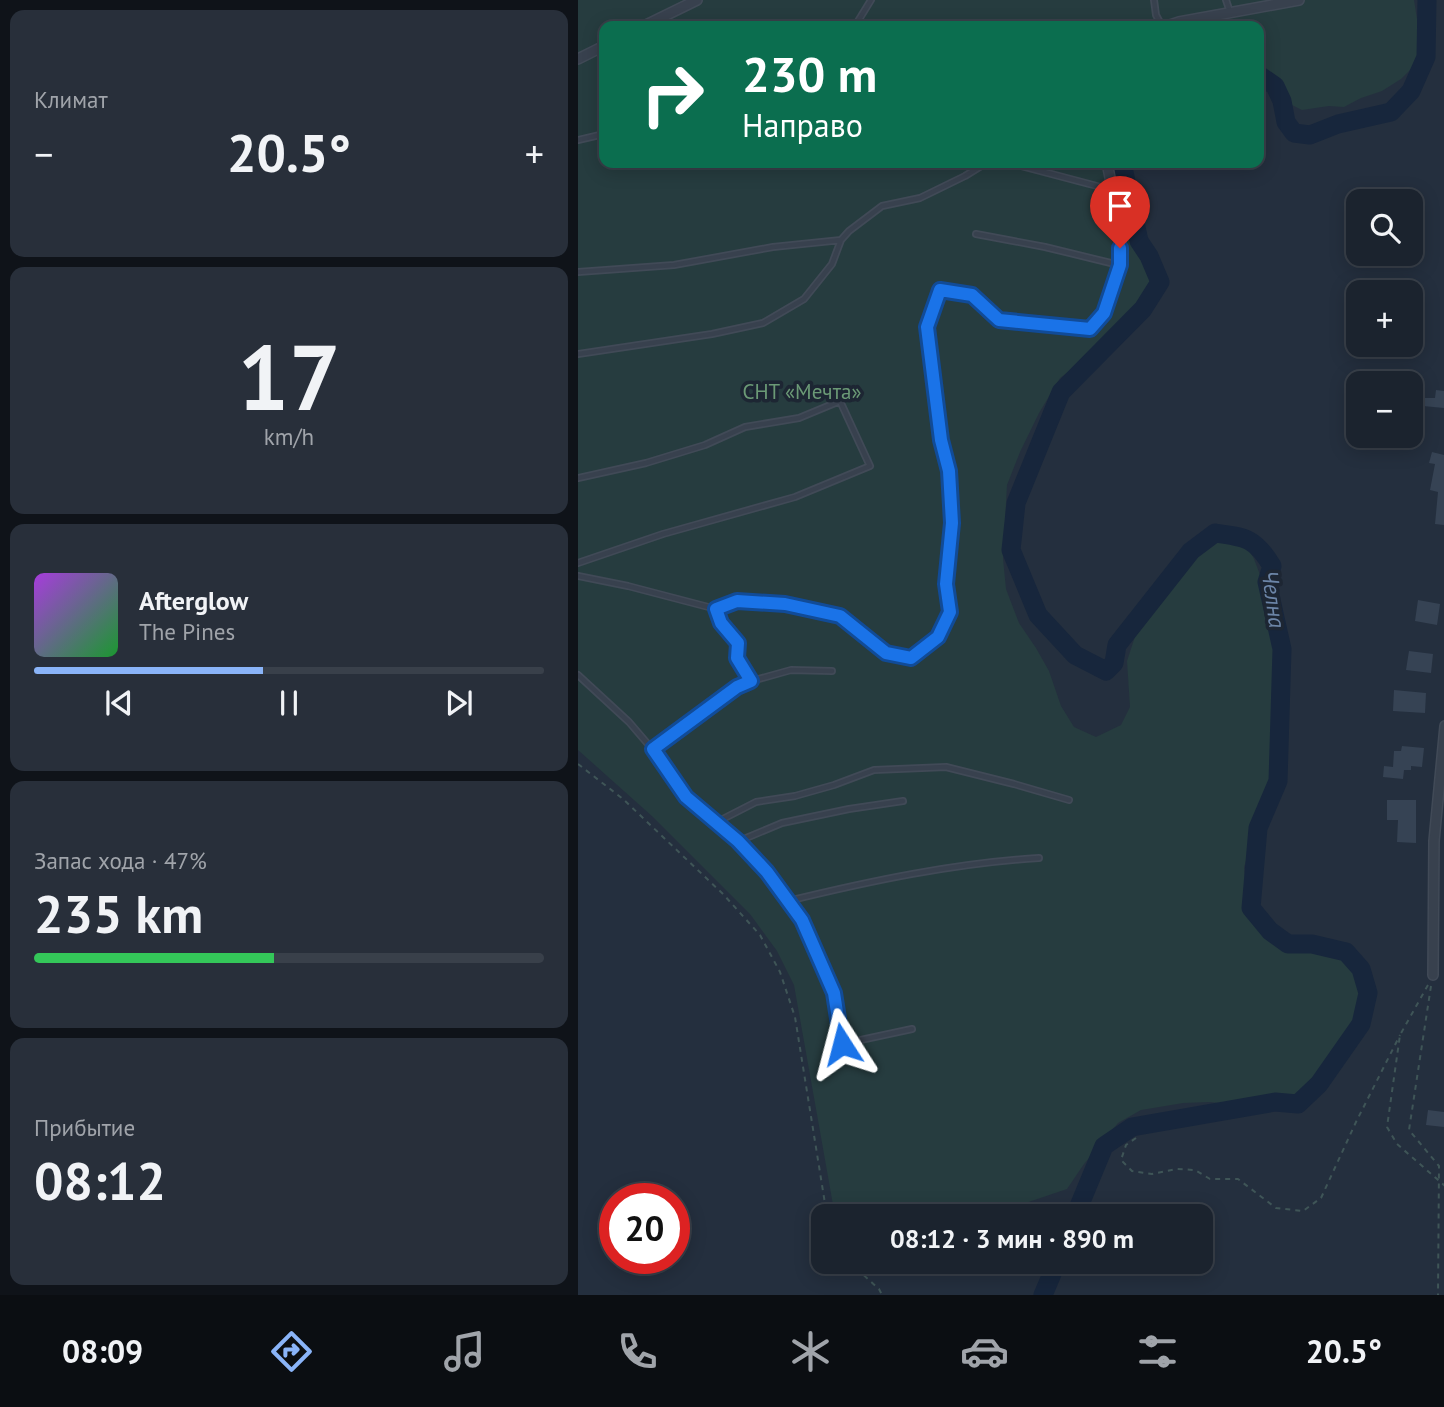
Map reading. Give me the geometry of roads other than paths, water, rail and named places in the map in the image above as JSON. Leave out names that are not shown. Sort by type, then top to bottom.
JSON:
[{"type":"street","points":[[654,21],[697,0]]},
{"type":"street","points":[[1184,21],[1299,0]]},
{"type":"street","points":[[578,59],[599,48]]},
{"type":"street","points":[[1090,329],[1104,313],[1120,265],[1121,231],[1108,168]]},
{"type":"street","points":[[1433,975],[1434,841],[1444,726]]},
{"type":"lane","points":[[858,21],[871,0]]},
{"type":"lane","points":[[1154,0],[1161,21]]},
{"type":"lane","points":[[1226,0],[1230,12]]},
{"type":"lane","points":[[578,140],[599,135]]},
{"type":"lane","points":[[578,354],[712,334],[763,323],[804,299],[832,264],[841,240],[882,206],[920,198],[978,168]]},
{"type":"lane","points":[[1029,168],[1112,190]]},
{"type":"lane","points":[[976,234],[1120,265]]},
{"type":"lane","points":[[578,272],[674,265],[773,247],[841,240]]},
{"type":"lane","points":[[578,576],[716,609],[737,601],[785,604],[840,616],[886,653],[911,658],[938,637],[950,612],[946,584],[952,523],[949,471],[941,440],[927,327],[940,290],[972,295],[999,320],[1090,329]]},
{"type":"lane","points":[[578,478],[705,446],[745,427],[799,418],[840,401],[870,466],[795,497],[663,534],[578,564]]},
{"type":"lane","points":[[716,609],[721,623],[738,643],[737,658],[751,681]]},
{"type":"lane","points":[[653,749],[737,687],[791,670],[832,671]]},
{"type":"lane","points":[[578,675],[629,722],[653,749],[686,797],[738,841],[767,872],[802,920],[834,993],[842,1044],[912,1029]]},
{"type":"lane","points":[[717,822],[756,802],[795,796],[874,770],[946,767],[1069,800]]},
{"type":"lane","points":[[738,841],[782,823],[903,801]]},
{"type":"lane","points":[[788,901],[852,886],[994,860],[1039,858]]},
{"type":"waterway","name":"Челна","points":[[1264,78],[1275,86],[1282,101],[1286,122],[1294,133],[1310,135],[1338,124],[1391,112],[1411,91],[1426,57],[1427,0]]},
{"type":"waterway","name":"Челна","points":[[1080,1204],[1104,1146],[1132,1127],[1275,1102],[1298,1104],[1319,1084],[1361,1024],[1368,993],[1361,969],[1346,952],[1312,944],[1288,944],[1270,931],[1251,908],[1258,828],[1278,781],[1282,649],[1267,582],[1272,566],[1260,550],[1249,540],[1215,533],[1191,551],[1117,645],[1114,663],[1106,671],[1075,655],[1038,615],[1011,550],[1016,503],[1061,392],[1143,309],[1160,282],[1139,241],[1123,168]]},
{"type":"waterway","name":"Челна","points":[[1043,1295],[1052,1274]]},
{"type":"park label","name":"СНТ «Мечта»","points":[[802,391]]}]
